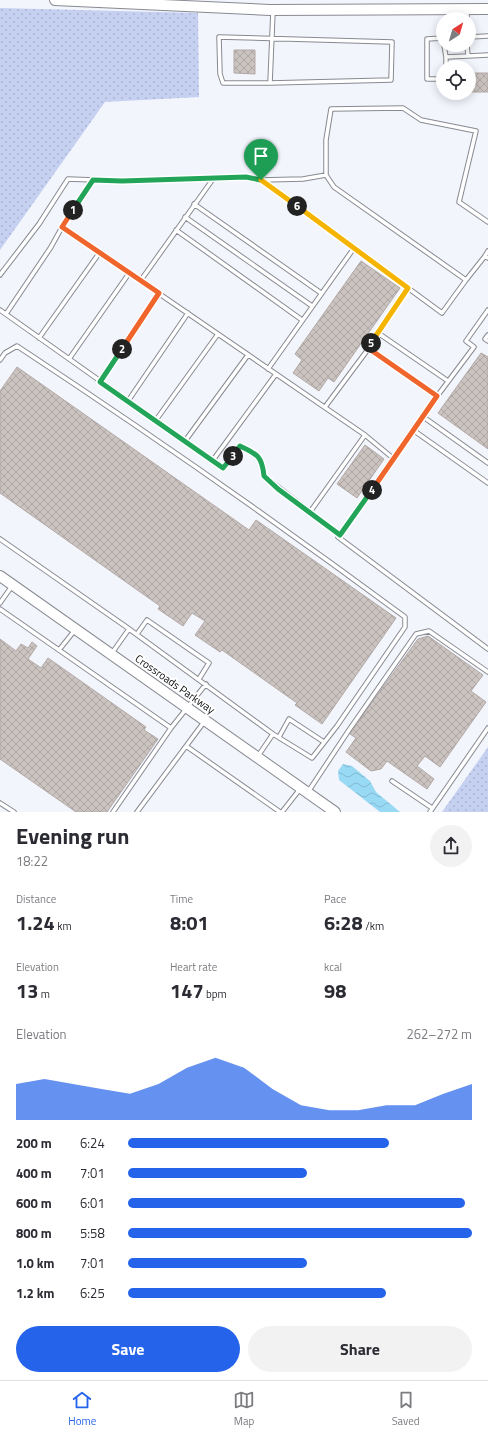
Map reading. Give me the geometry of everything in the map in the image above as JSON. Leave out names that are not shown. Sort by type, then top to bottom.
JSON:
[{"type":"street","points":[[55,0],[273,10],[436,13]]},
{"type":"street","points":[[475,12],[488,9]]},
{"type":"street","name":"Crossroads Parkway","points":[[0,576],[335,812]]},
{"type":"lane","points":[[270,82],[273,10]]},
{"type":"lane","points":[[476,37],[488,36]]},
{"type":"lane","points":[[219,37],[392,42],[391,80],[270,82],[223,83],[220,74],[219,37]]},
{"type":"lane","points":[[436,38],[427,39],[427,79],[436,79]]},
{"type":"lane","points":[[445,52],[446,57],[488,55]]},
{"type":"lane","points":[[468,52],[468,56]]},
{"type":"lane","points":[[466,280],[334,187],[326,175],[326,140],[331,109],[403,108],[421,120],[476,131],[459,202],[488,222]]},
{"type":"lane","points":[[0,275],[39,224],[68,179],[213,179],[246,177],[261,180],[303,178],[326,175]]},
{"type":"lane","points":[[141,280],[213,179]]},
{"type":"lane","points":[[6,314],[51,247],[62,227],[93,180]]},
{"type":"lane","points":[[261,180],[442,313],[466,280],[486,257],[488,251]]},
{"type":"lane","points":[[194,204],[321,293]]},
{"type":"lane","points":[[185,217],[312,306]]},
{"type":"lane","points":[[62,227],[130,272],[268,369],[325,407],[365,435],[394,459]]},
{"type":"lane","points":[[176,230],[302,320]]},
{"type":"lane","points":[[268,369],[354,248]]},
{"type":"lane","points":[[39,338],[100,252]]},
{"type":"lane","points":[[69,359],[130,272]]},
{"type":"lane","points":[[325,407],[368,348],[408,288]]},
{"type":"lane","points":[[100,382],[159,293]]},
{"type":"lane","points":[[0,310],[223,468],[240,446],[252,452],[258,456],[262,464],[264,476],[340,535]]},
{"type":"lane","points":[[488,310],[466,341],[474,347],[422,416],[394,459],[338,537],[488,649]]},
{"type":"lane","points":[[128,401],[188,313]]},
{"type":"lane","points":[[378,333],[448,382]]},
{"type":"lane","points":[[156,420],[218,334]]},
{"type":"lane","points":[[488,335],[485,339],[488,341]]},
{"type":"lane","points":[[0,360],[5,353],[17,346],[113,409],[303,542],[405,617],[405,627],[312,758],[274,734],[137,634],[0,539]]},
{"type":"lane","points":[[368,348],[437,396]]},
{"type":"lane","points":[[185,441],[248,355]]},
{"type":"lane","points":[[213,460],[276,374]]},
{"type":"lane","points":[[422,416],[488,463]]},
{"type":"lane","points":[[413,430],[488,483]]},
{"type":"lane","points":[[310,512],[365,435]]},
{"type":"lane","points":[[0,603],[13,585]]},
{"type":"lane","points":[[0,609],[171,728]]},
{"type":"lane","points":[[137,634],[147,620],[209,663],[199,679]]},
{"type":"lane","points":[[59,650],[75,629]]},
{"type":"lane","points":[[112,654],[129,629]]},
{"type":"lane","points":[[186,746],[281,812],[304,790],[349,730],[416,634],[429,631],[488,672]]},
{"type":"lane","points":[[113,812],[186,707],[196,698],[206,684]]},
{"type":"lane","points":[[279,737],[289,719],[324,742]]},
{"type":"lane","points":[[136,812],[205,720]]},
{"type":"lane","points":[[392,780],[431,810],[488,728]]},
{"type":"lane","points":[[258,757],[274,734]]},
{"type":"lane","points":[[0,803],[14,812]]},
{"type":"shaded area","points":[[0,8],[198,13],[199,97],[105,102],[0,250]]},
{"type":"shaded area","points":[[488,747],[488,812],[442,812]]},
{"type":"water","points":[[343,764],[352,766],[370,781],[376,792],[400,812],[380,812],[339,780],[338,771]]},
{"type":"building","points":[[234,50],[255,50],[255,74],[234,73]]},
{"type":"building","points":[[476,73],[488,73],[488,92],[476,92]]},
{"type":"building","points":[[361,261],[400,288],[334,382],[328,378],[319,391],[293,373],[302,360],[295,354]]},
{"type":"building","points":[[481,353],[488,357],[488,449],[438,413]]},
{"type":"building","points":[[17,367],[249,530],[256,520],[396,618],[322,724],[295,705],[297,703],[222,650],[220,652],[195,635],[205,621],[192,613],[183,626],[158,609],[160,606],[0,493],[0,391]]},
{"type":"building","points":[[365,445],[384,459],[357,498],[337,484]]},
{"type":"building","points":[[428,636],[483,675],[471,691],[486,702],[440,767],[425,756],[417,766],[434,779],[427,789],[387,761],[381,769],[371,771],[346,752],[356,738],[350,734],[370,705],[418,639]]},
{"type":"building","points":[[0,639],[16,651],[21,644],[28,648],[32,642],[37,646],[28,659],[41,668],[48,658],[146,727],[144,730],[158,739],[107,812],[76,812],[0,759]]},
{"type":"route","points":[[246,177],[261,180],[408,288],[368,348],[437,396],[340,535],[278,489],[264,476],[262,464],[258,456],[252,452],[240,446],[223,468],[100,382],[159,293],[62,227],[93,180],[122,181],[246,177]]}]
